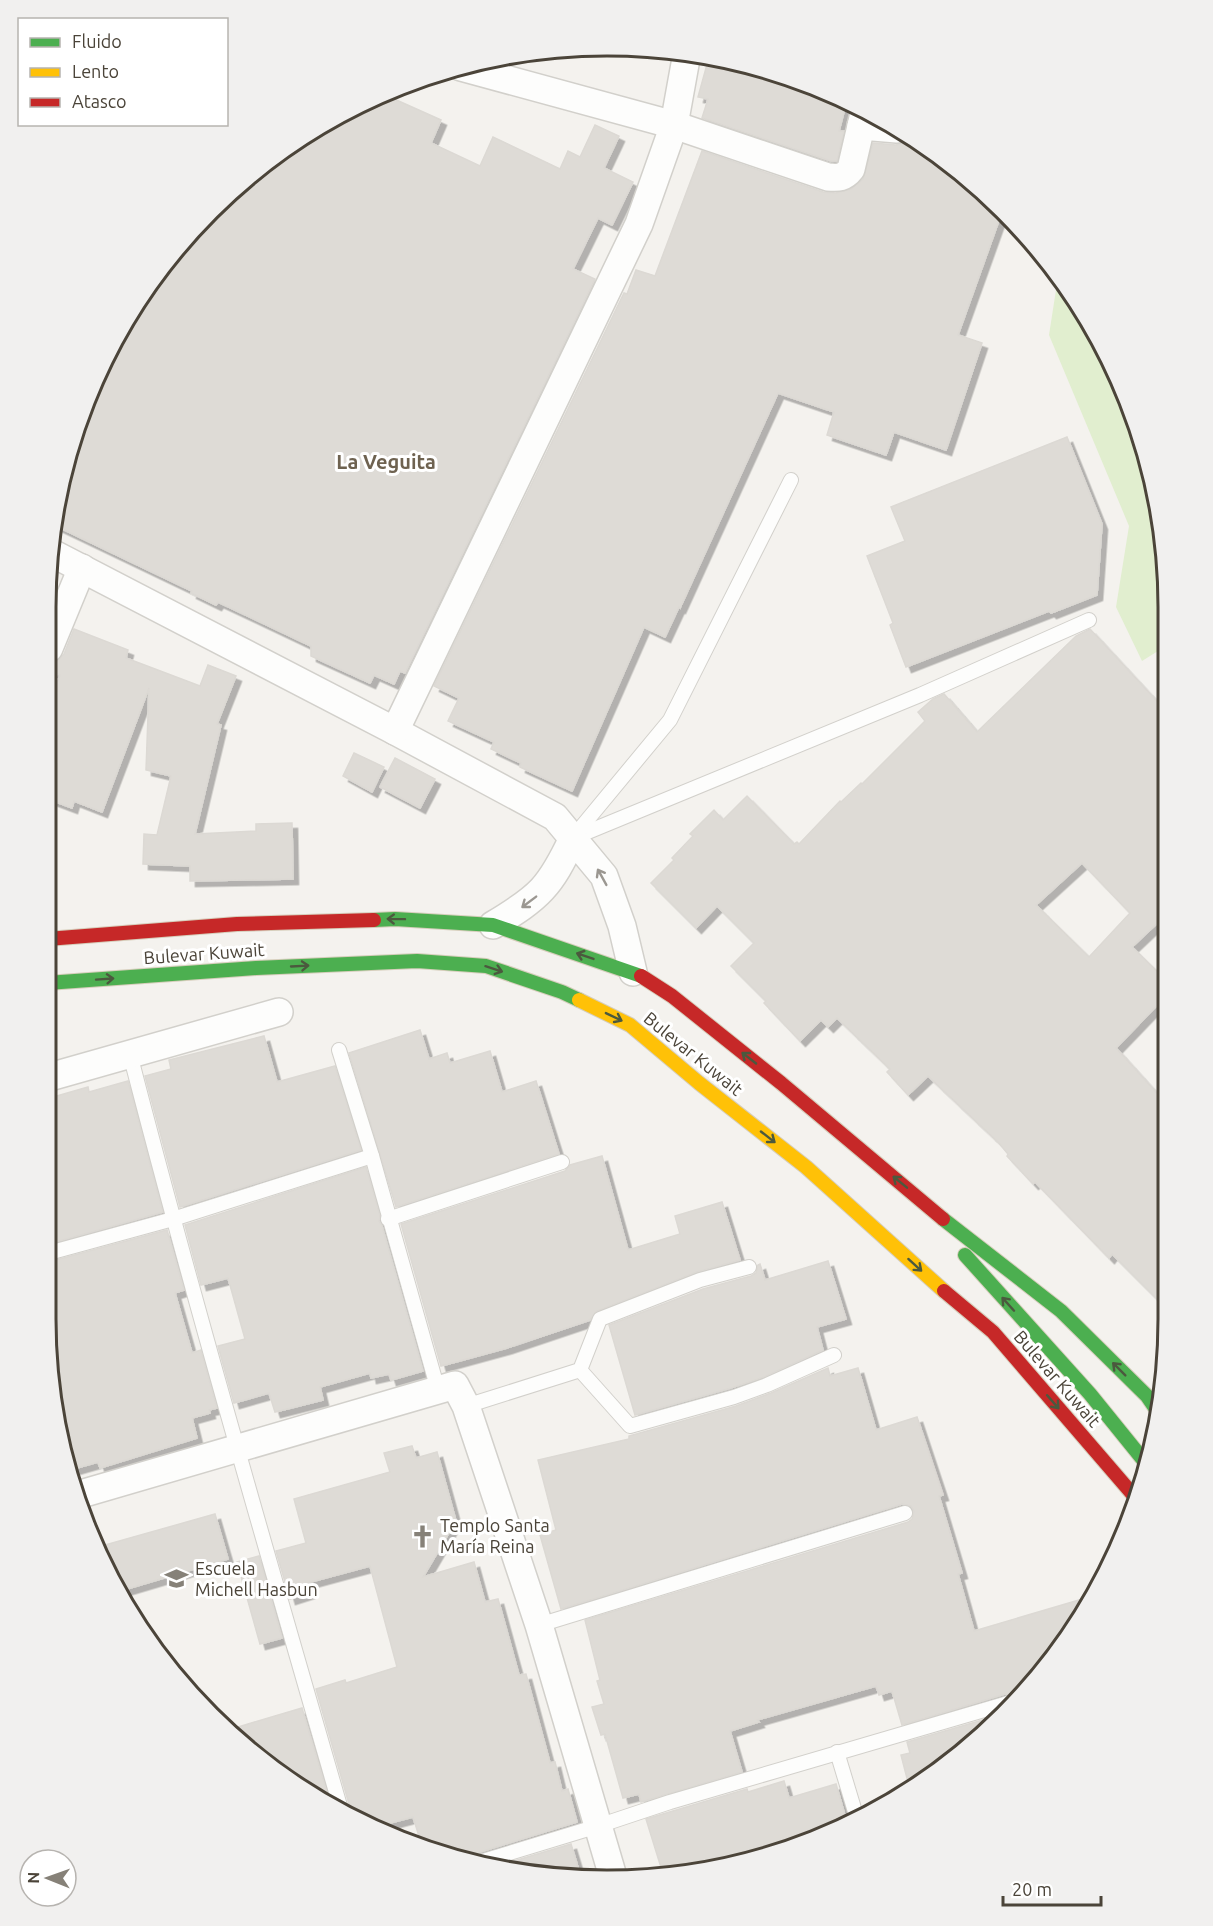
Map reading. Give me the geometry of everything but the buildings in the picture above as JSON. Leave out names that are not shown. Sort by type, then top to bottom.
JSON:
[{"type":"main road","name":"Bulevar Kuwait","points":[[56,938],[237,924],[384,919],[493,925],[633,972],[664,990],[773,1077],[944,1220],[1061,1311],[1151,1402]]},
{"type":"main road","name":"Bulevar Kuwait","points":[[56,982],[256,968],[417,961],[486,966],[562,992],[630,1024],[699,1083],[806,1167],[993,1332],[1130,1491]]},
{"type":"main road","points":[[944,1220],[967,1257],[1090,1394],[1140,1456]]},
{"type":"main road","points":[[1089,1444],[1119,1500]]},
{"type":"street","points":[[395,731],[639,224],[674,125],[686,61]]},
{"type":"street","points":[[476,71],[674,125],[828,177],[839,178],[851,169],[863,119]]},
{"type":"street","points":[[58,556],[555,817],[604,876],[622,926],[633,972]]},
{"type":"street","points":[[56,631],[82,568]]},
{"type":"street","points":[[493,925],[527,904],[544,889],[561,865],[573,838]]},
{"type":"street","points":[[56,1075],[279,1012]]},
{"type":"street","points":[[84,1493],[455,1385],[466,1406],[539,1625],[611,1870]]},
{"type":"lane","points":[[573,838],[670,720],[791,480]]},
{"type":"lane","points":[[573,838],[921,695],[1089,620]]},
{"type":"lane","points":[[339,1050],[372,1156],[438,1390]]},
{"type":"lane","points":[[130,1054],[237,1449],[339,1801]]},
{"type":"lane","points":[[56,1251],[173,1219],[372,1156]]},
{"type":"lane","points":[[388,1219],[562,1162]]},
{"type":"lane","points":[[580,1370],[600,1319],[700,1280],[749,1267]]},
{"type":"lane","points":[[580,1370],[630,1426],[756,1389],[834,1355]]},
{"type":"lane","points":[[466,1406],[580,1370]]},
{"type":"lane","points":[[539,1625],[904,1513]]},
{"type":"lane","points":[[492,1858],[670,1802],[999,1705]]},
{"type":"lane","points":[[837,1752],[855,1811]]},
{"type":"green space","points":[[1056,288],[1101,363],[1116,396],[1139,464],[1153,535],[1158,606],[1158,651],[1142,661],[1116,607],[1129,526],[1049,335]]},
{"type":"traffic: fast","points":[[374,920],[395,919],[493,925],[641,976]]},
{"type":"traffic: fast","points":[[56,982],[256,968],[417,961],[486,966],[579,1000]]},
{"type":"traffic: fast","points":[[943,1219],[1061,1311],[1151,1402]]},
{"type":"traffic: fast","points":[[965,1255],[1090,1394],[1140,1456]]},
{"type":"traffic: slow","points":[[579,1000],[630,1025],[699,1083],[806,1167],[944,1291]]},
{"type":"traffic: jam","points":[[56,938],[237,924],[374,920]]},
{"type":"traffic: jam","points":[[641,976],[672,996],[781,1083],[943,1219]]},
{"type":"traffic: jam","points":[[944,1291],[993,1332],[1130,1491]]},
{"type":"place","name":"Templo Santa María Reina","points":[[422,1536]]},
{"type":"place","name":"Escuela Michell Hasbun","points":[[177,1579]]},
{"type":"district","name":"La Veguita","points":[[386,462]]}]
